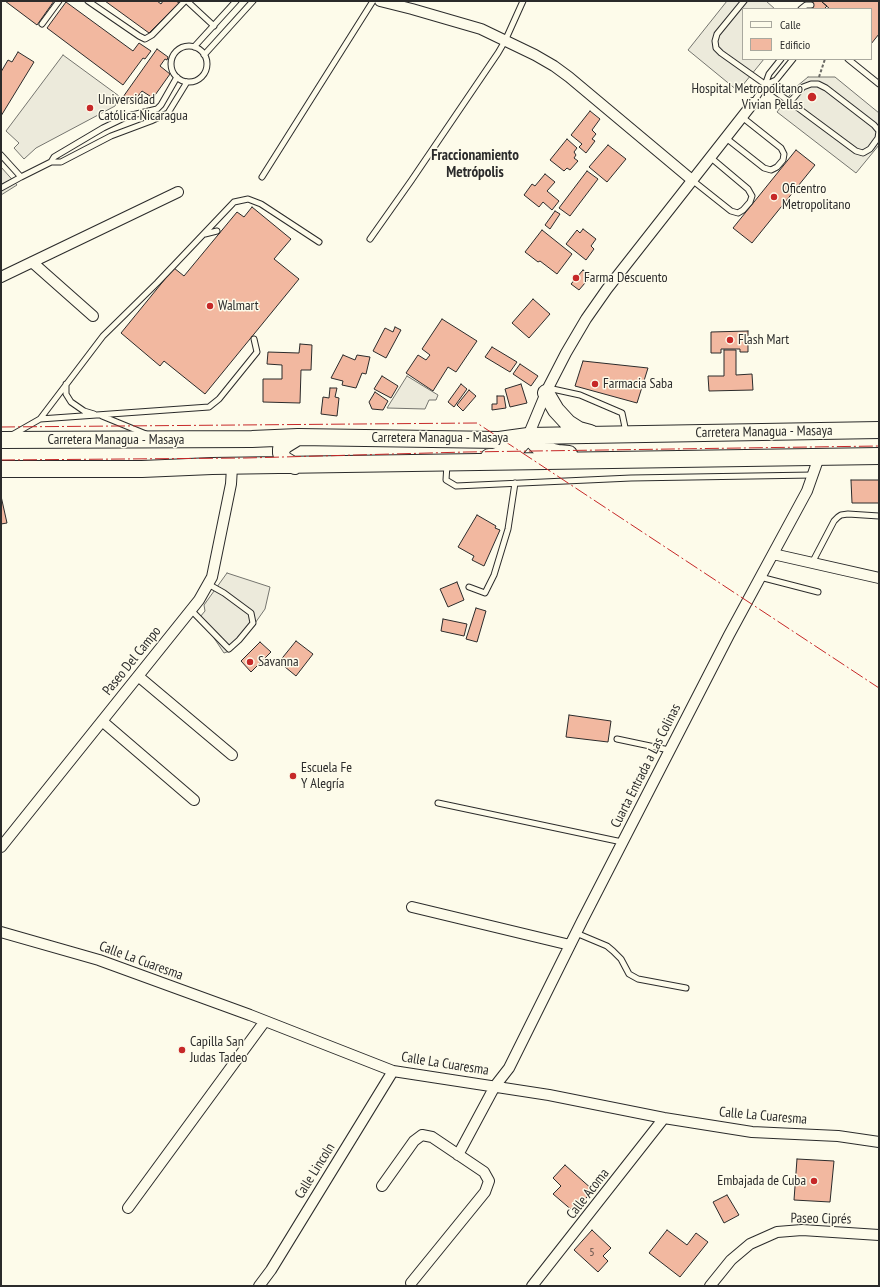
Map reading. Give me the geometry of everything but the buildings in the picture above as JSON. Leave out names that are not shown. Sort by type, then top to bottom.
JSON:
[{"type":"highway","points":[[547,390],[556,410],[568,422],[580,430],[602,436]]},
{"type":"highway","name":"Carretera Managua - Masaya","points":[[1,440],[160,440],[298,437],[499,440],[528,436],[602,436],[879,430]]},
{"type":"highway","points":[[448,464],[460,459],[494,457],[516,449],[528,436],[541,449],[552,452],[601,456],[620,460]]},
{"type":"highway","points":[[295,466],[283,459],[281,449],[298,437]]},
{"type":"highway","points":[[252,439],[262,446],[266,452],[265,457],[257,466]]},
{"type":"highway","name":"Carretera Managua - Masaya","points":[[1,469],[142,469],[879,456]]},
{"type":"street","points":[[380,1],[413,5],[481,29],[541,59],[569,77],[692,180]]},
{"type":"street","points":[[528,436],[547,390],[586,319],[607,289],[753,103]]},
{"type":"street","points":[[1,277],[178,192]]},
{"type":"street","points":[[32,262],[93,316]]},
{"type":"street","name":"Cuarta Entrada a Las Colinas","points":[[458,1154],[495,1086],[509,1068],[570,944],[669,750],[807,491],[819,457]]},
{"type":"street","name":"Paseo Del Campo","points":[[1,847],[199,600],[212,577],[230,492],[232,467]]},
{"type":"street","points":[[773,554],[879,578]]},
{"type":"street","points":[[138,676],[232,755]]},
{"type":"street","points":[[102,721],[194,800]]},
{"type":"street","points":[[412,907],[570,944]]},
{"type":"street","name":"Calle La Cuaresma","points":[[1,932],[99,960],[265,1021],[393,1071],[549,1095],[664,1118],[752,1132],[838,1136],[879,1142]]},
{"type":"street","points":[[128,1208],[265,1021]]},
{"type":"street","name":"Calle Lincoln","points":[[259,1286],[271,1270],[393,1071]]},
{"type":"street","name":"Calle Acoma","points":[[532,1286],[664,1118]]},
{"type":"street","points":[[382,1186],[414,1141],[422,1135],[432,1137],[458,1154],[484,1172],[489,1181],[485,1192],[411,1283]]},
{"type":"street","name":"Paseo Ciprés","points":[[710,1286],[731,1260],[750,1244],[777,1232],[802,1230],[879,1235]]},
{"type":"lane","points":[[42,24],[59,1]]},
{"type":"lane","points":[[88,1],[145,39],[152,35],[186,1],[214,26]]},
{"type":"lane","points":[[194,47],[236,1]]},
{"type":"lane","points":[[204,55],[253,1]]},
{"type":"lane","points":[[262,177],[369,10],[373,1]]},
{"type":"lane","points":[[370,239],[412,181],[505,40],[523,1]]},
{"type":"lane","points":[[744,1],[717,34],[715,41],[716,48],[856,151],[863,153],[870,149],[878,138],[879,131],[874,125],[826,88],[818,84],[811,84],[803,87],[790,102]]},
{"type":"lane","points":[[802,8],[811,4]]},
{"type":"lane","points":[[189,46],[200,50],[204,55],[207,61],[206,68],[203,75],[198,80],[187,82],[176,78],[171,65],[172,58],[176,52],[189,46]]},
{"type":"lane","points":[[753,103],[765,85],[769,74],[780,60]]},
{"type":"lane","points":[[765,85],[776,80],[792,60]]},
{"type":"lane","points":[[849,60],[879,84]]},
{"type":"lane","points":[[51,162],[54,157],[103,128],[128,116],[157,109],[161,105],[176,78]]},
{"type":"lane","points":[[1,188],[51,162],[60,162],[111,136],[161,117],[168,113],[187,82]]},
{"type":"lane","points":[[157,109],[161,117]]},
{"type":"lane","points":[[726,138],[764,168],[771,170],[777,167],[783,160],[784,154],[781,148],[742,117]]},
{"type":"lane","points":[[103,128],[111,136]]},
{"type":"lane","points":[[79,142],[85,150]]},
{"type":"lane","points":[[1,155],[21,177]]},
{"type":"lane","points":[[692,180],[731,211],[738,213],[750,202],[752,196],[748,189],[710,158]]},
{"type":"lane","points":[[40,419],[103,336],[234,202],[248,199],[261,204],[319,242]]},
{"type":"lane","points":[[204,234],[217,231]]},
{"type":"lane","points":[[1,440],[40,419],[208,408],[219,399],[257,352],[254,339]]},
{"type":"lane","points":[[66,384],[66,394],[72,402],[84,411],[98,415],[160,440]]},
{"type":"lane","points":[[547,390],[580,395],[622,413],[627,435]]},
{"type":"lane","points":[[448,464],[446,480],[456,486],[632,478],[813,475]]},
{"type":"lane","points":[[469,587],[485,593],[494,575],[508,529],[515,483]]},
{"type":"lane","points":[[812,563],[834,521],[841,515],[879,516]]},
{"type":"lane","points":[[760,577],[818,592]]},
{"type":"lane","points":[[191,610],[229,649],[239,640],[253,623],[252,613],[224,593],[208,584]]},
{"type":"lane","points":[[617,739],[669,750]]},
{"type":"lane","points":[[438,803],[622,842]]},
{"type":"lane","points":[[576,933],[613,950],[621,959],[629,974],[638,979],[686,988]]},
{"type":"path","points":[[818,84],[825,60]]},
{"type":"shaded area","points":[[727,1],[766,1],[774,8],[742,8],[742,60],[763,60],[738,91],[688,50]]},
{"type":"shaded area","points":[[63,55],[119,96],[115,106],[36,148],[24,159],[14,148],[19,143],[6,131]]},
{"type":"shaded area","points":[[808,77],[835,77],[879,113],[879,145],[856,173],[777,112],[796,87]]},
{"type":"shaded area","points":[[1,167],[17,185],[1,195]]},
{"type":"shaded area","points":[[407,376],[438,395],[436,400],[429,400],[425,409],[387,408]]},
{"type":"shaded area","points":[[227,573],[270,587],[265,609],[253,626],[232,650],[224,653],[200,617],[205,611],[204,605]]},
{"type":"power","points":[[1,427],[477,423],[879,688]]},
{"type":"power","points":[[1,460],[246,458],[466,452],[879,446]]},
{"type":"place","name":"Hospital Metropolitano Vivian Pellas","points":[[812,97]]},
{"type":"place","name":"Universidad Católica Nicaragua","points":[[90,108]]},
{"type":"place","name":"Oficentro Metropolitano","points":[[774,197]]},
{"type":"place","name":"Farma Descuento","points":[[576,278]]},
{"type":"place","name":"Walmart","points":[[210,306]]},
{"type":"place","name":"Flash Mart","points":[[730,340]]},
{"type":"place","name":"Farmacia Saba","points":[[595,384]]},
{"type":"place","name":"Savanna","points":[[250,662]]},
{"type":"place","name":"Escuela Fe Y Alegría","points":[[293,776]]},
{"type":"place","name":"Capilla San Judas Tadeo","points":[[182,1050]]},
{"type":"place","name":"Embajada de Cuba","points":[[814,1181]]},
{"type":"district","name":"Fraccionamiento Metrópolis","points":[[475,164]]}]
